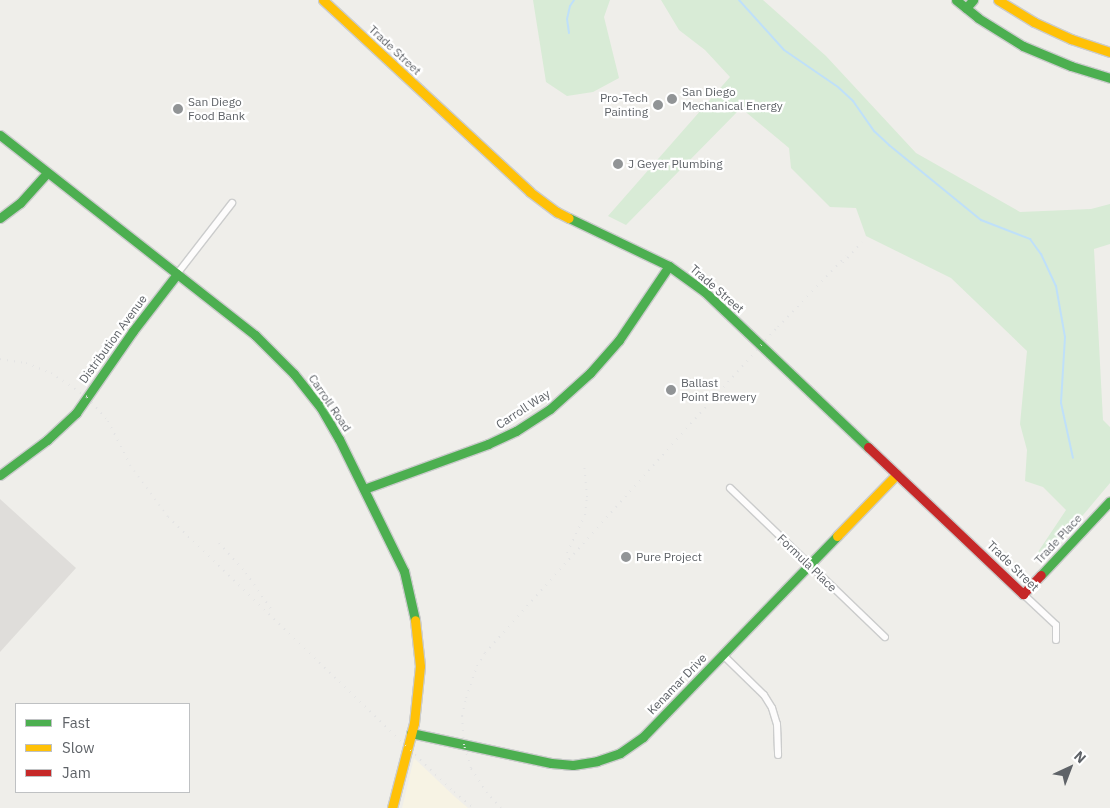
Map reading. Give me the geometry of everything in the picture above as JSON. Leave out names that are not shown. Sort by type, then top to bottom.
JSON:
[{"type":"street","name":"Trade Street","points":[[323,0],[530,192],[557,212],[669,266],[705,292],[1056,624],[1056,640]]},
{"type":"street","points":[[956,0],[1023,46],[1071,66],[1110,78]]},
{"type":"street","points":[[966,8],[973,0]]},
{"type":"street","points":[[998,0],[1034,22],[1071,39],[1110,52]]},
{"type":"street","name":"Carroll Road","points":[[0,135],[254,335],[294,374],[321,408],[337,434],[404,571],[412,603],[420,666],[411,732],[392,808]]},
{"type":"street","points":[[0,218],[20,203],[47,172]]},
{"type":"street","name":"Distribution Avenue","points":[[0,474],[47,440],[76,413],[133,331],[232,203]]},
{"type":"street","name":"Carroll Way","points":[[364,489],[488,444],[516,431],[550,409],[590,373],[620,340],[669,266]]},
{"type":"street","name":"Kenamar Drive","points":[[411,732],[551,763],[573,765],[596,761],[620,752],[644,737],[897,474]]},
{"type":"street","name":"Formula Place","points":[[730,488],[808,565],[885,636]]},
{"type":"street","name":"Trade Place","points":[[1024,594],[1110,502]]},
{"type":"street","points":[[723,655],[764,695],[772,708],[777,724],[778,755]]},
{"type":"shaded area","points":[[0,499],[76,568],[0,652]]},
{"type":"shaded area","points":[[414,758],[454,796],[468,808],[402,808]]},
{"type":"green space","points":[[533,0],[610,0],[604,17],[619,78],[593,92],[567,96],[546,82]]},
{"type":"green space","points":[[661,0],[763,0],[826,56],[916,153],[1020,212],[1091,209],[1110,204],[1110,244],[1094,249],[1103,420],[1110,427],[1110,483],[1052,552],[1036,555],[1066,510],[1043,487],[1025,481],[1027,450],[1020,424],[1027,351],[951,278],[866,236],[856,208],[830,207],[791,168],[789,148],[741,108],[626,225],[608,216],[730,77],[705,50],[679,30]]},
{"type":"waterway","points":[[569,33],[567,19],[570,6],[574,0]]},
{"type":"waterway","points":[[739,0],[784,50],[838,87],[853,101],[874,131],[889,145],[981,220],[1030,239],[1041,254],[1056,286],[1065,337],[1061,403],[1073,458]]},
{"type":"railway","points":[[843,263],[862,242]]},
{"type":"railway","points":[[501,808],[487,793],[471,768],[464,745],[462,716],[466,698],[477,666],[485,653],[778,327],[846,256]]},
{"type":"railway","points":[[0,359],[26,363],[51,373],[87,397],[108,421],[130,465],[168,517],[454,792],[474,808]]},
{"type":"railway","points":[[567,553],[585,515],[587,497],[584,464]]},
{"type":"railway","points":[[219,543],[246,573],[271,609]]},
{"type":"traffic: fast","points":[[956,0],[978,18],[1023,46],[1071,66],[1110,78]]},
{"type":"traffic: fast","points":[[966,8],[973,0]]},
{"type":"traffic: fast","points":[[0,135],[255,335],[294,374],[321,408],[339,439],[404,571],[415,620]]},
{"type":"traffic: fast","points":[[0,218],[20,203],[47,173]]},
{"type":"traffic: fast","points":[[569,218],[669,266],[705,292],[868,447]]},
{"type":"traffic: fast","points":[[364,489],[488,444],[516,431],[550,409],[590,373],[619,340],[669,266]]},
{"type":"traffic: fast","points":[[0,475],[47,440],[76,413],[133,331],[177,274]]},
{"type":"traffic: fast","points":[[1041,575],[1110,501]]},
{"type":"traffic: fast","points":[[411,733],[551,763],[573,765],[597,761],[620,753],[643,737],[837,536]]},
{"type":"traffic: slow","points":[[323,0],[530,192],[557,212],[569,218]]},
{"type":"traffic: slow","points":[[998,0],[1034,22],[1071,39],[1110,52]]},
{"type":"traffic: slow","points":[[837,536],[897,474]]},
{"type":"traffic: slow","points":[[392,808],[414,723],[420,666],[415,620]]},
{"type":"traffic: jam","points":[[868,447],[1023,594],[1041,575]]},
{"type":"place","name":"San Diego Mechanical Energy","points":[[672,99]]},
{"type":"place","name":"Pro-Tech Painting","points":[[658,105]]},
{"type":"place","name":"San Diego Food Bank","points":[[178,109]]},
{"type":"place","name":"J Geyer Plumbing","points":[[618,164]]},
{"type":"place","name":"Ballast Point Brewery","points":[[671,390]]},
{"type":"place","name":"Pure Project","points":[[626,557]]}]
